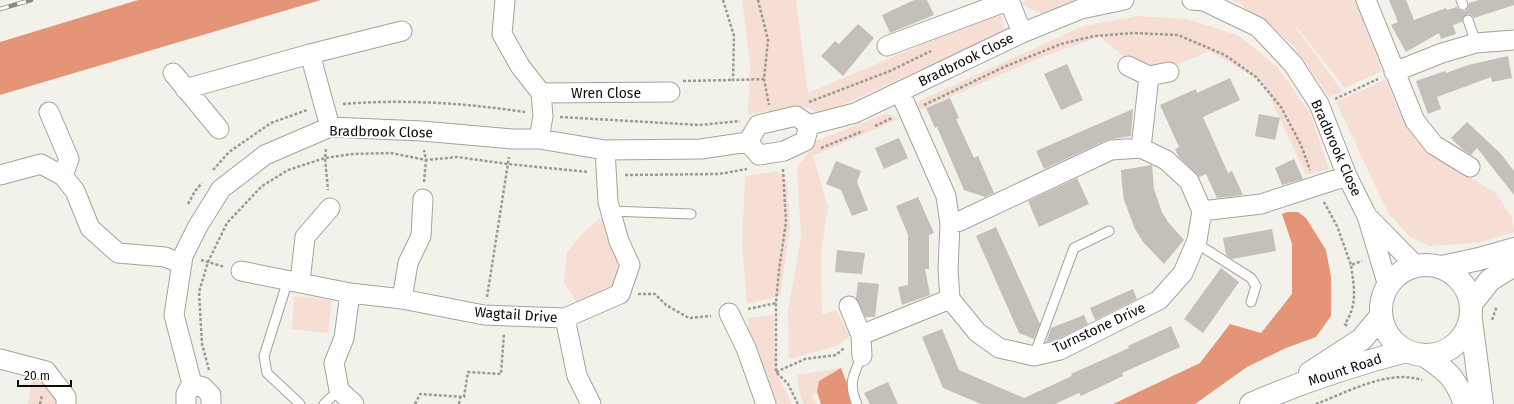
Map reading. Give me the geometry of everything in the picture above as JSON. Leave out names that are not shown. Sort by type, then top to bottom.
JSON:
[{"type":"street","points":[[505,0],[502,34],[520,66],[541,93],[543,116],[538,139]]},
{"type":"street","points":[[888,46],[1010,0],[1022,33]]},
{"type":"street","name":"Bradbrook Close","points":[[809,126],[855,113],[1022,33],[1082,9],[1124,0]]},
{"type":"street","name":"Bradbrook Close","points":[[1192,0],[1204,1],[1258,27],[1293,64],[1319,104],[1347,176],[1367,216],[1388,286]]},
{"type":"street","points":[[1366,0],[1415,121],[1434,145],[1470,167]]},
{"type":"street","points":[[185,89],[310,54],[402,31]]},
{"type":"street","points":[[1394,72],[1476,43],[1514,40]]},
{"type":"street","points":[[310,54],[330,128]]},
{"type":"street","points":[[1128,66],[1149,76],[1170,72]]},
{"type":"street","points":[[173,73],[219,130]]},
{"type":"street","points":[[1141,148],[1149,76]]},
{"type":"street","name":"Wren Close","points":[[541,93],[670,92]]},
{"type":"street","points":[[861,335],[950,300],[948,269],[950,224],[946,196],[900,92]]},
{"type":"street","points":[[49,112],[69,159],[63,176]]},
{"type":"street","points":[[796,116],[809,126],[805,141],[784,151],[759,155],[748,142],[758,125],[774,120],[796,116]]},
{"type":"street","name":"Bradbrook Close","points":[[192,384],[174,315],[182,260],[198,226],[221,189],[265,154],[330,128],[422,131],[512,139],[538,139],[605,150],[701,149],[748,142]]},
{"type":"street","points":[[950,224],[960,221],[1111,150],[1141,148],[1166,160],[1189,182],[1202,211],[1261,204],[1347,176]]},
{"type":"street","points":[[605,150],[608,202],[619,241],[630,265],[620,294]]},
{"type":"street","points":[[0,175],[41,164],[63,176],[75,191],[90,228],[118,253],[182,260]]},
{"type":"street","points":[[402,299],[408,263],[421,236],[423,199]]},
{"type":"street","points":[[294,281],[305,237],[330,208]]},
{"type":"street","name":"Turnstone Drive","points":[[950,300],[977,332],[999,348],[1034,356],[1060,350],[1159,300],[1183,273],[1196,243],[1202,211]]},
{"type":"street","name":"Bradbrook Close","points":[[1367,216],[1416,266]]},
{"type":"street","points":[[1442,267],[1479,259],[1514,249]]},
{"type":"street","points":[[1465,404],[1460,390],[1450,373],[1394,342],[1385,330],[1381,316],[1382,300],[1388,286],[1400,273],[1416,266],[1429,264],[1442,267],[1456,276],[1466,288],[1471,312],[1482,404]]},
{"type":"street","points":[[1416,353],[1438,354],[1449,350],[1459,342],[1466,332],[1471,312],[1490,280],[1514,265]]},
{"type":"street","name":"Wagtail Drive","points":[[241,271],[350,293],[402,299],[484,315],[565,318],[620,294]]},
{"type":"street","points":[[350,293],[344,338],[334,363],[339,390],[354,404]]},
{"type":"street","points":[[849,306],[861,335],[862,356]]},
{"type":"street","points":[[729,313],[746,348],[766,404]]},
{"type":"street","name":"Mount Road","points":[[1284,390],[1362,339],[1381,316]]},
{"type":"street","points":[[565,318],[577,376],[591,404]]},
{"type":"street","name":"Mount Road","points":[[1251,404],[1284,390],[1376,359],[1416,353]]},
{"type":"street","points":[[0,359],[46,371],[66,397],[66,404]]},
{"type":"street","points":[[186,404],[186,394],[192,384],[203,387],[211,395],[211,404]]},
{"type":"lane","points":[[1468,20],[1476,43]]},
{"type":"lane","points":[[611,211],[691,214]]},
{"type":"lane","points":[[1034,356],[1074,248],[1109,231]]},
{"type":"lane","points":[[1196,243],[1251,278],[1256,286],[1251,302]]},
{"type":"lane","points":[[294,281],[264,356],[267,372],[300,404]]},
{"type":"lane","points":[[857,404],[851,386],[853,374],[862,356]]},
{"type":"lane","points":[[324,404],[339,390]]},
{"type":"path","points":[[724,0],[734,36],[733,80]]},
{"type":"path","points":[[758,0],[768,40],[764,79],[771,113],[774,120]]},
{"type":"path","points":[[1333,100],[1394,72]]},
{"type":"path","points":[[670,92],[672,81],[764,79]]},
{"type":"path","points":[[330,128],[325,158],[330,208]]},
{"type":"path","points":[[484,315],[512,139]]},
{"type":"path","points":[[784,151],[781,163],[784,174],[786,222],[776,303],[776,372],[788,384],[798,404]]},
{"type":"path","points":[[182,260],[241,271]]},
{"type":"path","points":[[1350,328],[1345,324],[1350,316],[1355,297],[1351,265],[1365,260]]},
{"type":"path","points":[[620,294],[655,294],[666,305],[689,318],[729,313],[776,303]]},
{"type":"path","points":[[1493,326],[1492,319],[1498,301]]},
{"type":"path","points":[[415,404],[420,394],[464,397],[468,372],[501,374],[506,316]]},
{"type":"path","points":[[776,372],[805,359],[836,355],[861,335]]},
{"type":"path","points":[[1316,404],[1380,380],[1410,376],[1424,380]]},
{"type":"path","points":[[459,404],[460,397]]},
{"type":"shaded area","points":[[138,0],[321,0],[0,95],[0,42]]},
{"type":"shaded area","points":[[742,0],[796,0],[808,93],[1001,11],[1005,32],[820,115],[807,107],[748,114],[750,63]]},
{"type":"shaded area","points":[[1028,0],[1079,0],[1043,15],[1020,3]]},
{"type":"shaded area","points":[[1230,0],[1355,0],[1382,71],[1345,88],[1286,14],[1343,92],[1329,97],[1293,45],[1240,4]]},
{"type":"shaded area","points":[[1136,16],[1187,19],[1240,36],[1278,68],[1310,113],[1329,169],[1306,175],[1263,82],[1209,51],[1171,67],[1150,70],[1130,61],[1100,37],[1044,56],[918,111],[919,101],[1083,26]]},
{"type":"shaded area","points":[[1386,79],[1399,112],[1429,154],[1495,192],[1512,218],[1514,232],[1478,243],[1429,246],[1410,237],[1388,213],[1336,102]]},
{"type":"shaded area","points":[[887,113],[899,119],[813,156],[828,207],[821,253],[822,314],[836,310],[850,336],[837,346],[789,359],[788,311],[801,237],[797,168],[816,141]]},
{"type":"shaded area","points":[[777,171],[787,181],[790,227],[780,296],[747,304],[742,245],[745,176]]},
{"type":"shaded area","points":[[1287,212],[1298,212],[1306,218],[1326,250],[1331,277],[1331,316],[1316,337],[1286,348],[1247,367],[1195,404],[1113,404],[1200,363],[1230,324],[1261,333],[1292,294],[1292,244],[1282,214]]},
{"type":"shaded area","points":[[606,213],[623,265],[616,289],[576,302],[564,283],[567,252],[584,232]]},
{"type":"shaded area","points":[[294,296],[332,300],[328,333],[292,329]]},
{"type":"shaded area","points":[[774,315],[774,347],[780,380],[792,404],[777,404],[750,344],[748,318]]},
{"type":"shaded area","points":[[846,367],[812,397],[817,404],[804,404],[801,399],[797,375]]},
{"type":"shaded area","points":[[841,368],[855,404],[821,404],[817,392],[819,381]]},
{"type":"shaded area","points":[[33,371],[43,375],[62,404],[28,404]]},
{"type":"building","points":[[914,0],[927,0],[934,15],[890,33],[882,15]]},
{"type":"building","points":[[1389,0],[1406,0],[1414,20],[1446,8],[1447,10],[1457,7],[1460,10],[1465,11],[1468,8],[1469,3],[1479,0],[1514,0],[1514,5],[1474,18],[1470,14],[1466,15],[1462,22],[1453,25],[1456,34],[1441,39],[1439,33],[1406,52],[1391,25],[1398,22]]},
{"type":"building","points":[[858,24],[874,38],[843,76],[821,56],[835,41],[839,44]]},
{"type":"building","points":[[1508,56],[1512,78],[1492,82],[1491,77],[1437,97],[1441,109],[1428,114],[1416,81],[1445,71],[1446,73],[1468,65]]},
{"type":"building","points":[[1067,64],[1083,100],[1061,110],[1044,74]]},
{"type":"building","points":[[1230,78],[1240,100],[1203,117],[1228,173],[1232,171],[1243,195],[1217,198],[1206,174],[1199,177],[1179,157],[1175,149],[1179,147],[1160,105],[1196,89],[1197,93]]},
{"type":"building","points":[[950,98],[959,118],[956,119],[974,158],[978,156],[994,193],[985,197],[964,190],[937,127],[935,128],[926,108]]},
{"type":"building","points":[[1133,109],[1131,136],[1107,140],[1044,169],[1036,151]]},
{"type":"building","points":[[1259,114],[1280,118],[1275,140],[1255,136]]},
{"type":"building","points":[[1467,122],[1501,154],[1514,171],[1514,195],[1477,148],[1471,155],[1462,149],[1451,138]]},
{"type":"building","points":[[899,138],[908,158],[884,169],[875,148]]},
{"type":"building","points":[[1294,159],[1303,179],[1282,185],[1275,168]]},
{"type":"building","points":[[836,161],[861,171],[857,182],[868,210],[852,216],[841,190],[826,184]]},
{"type":"building","points":[[1152,165],[1154,189],[1162,212],[1168,222],[1184,240],[1164,264],[1143,242],[1135,229],[1124,200],[1122,185],[1121,170]]},
{"type":"building","points":[[1077,178],[1089,204],[1039,227],[1028,201]]},
{"type":"building","points":[[918,197],[934,233],[929,235],[929,269],[925,269],[930,295],[902,305],[898,287],[908,285],[908,235],[896,206]]},
{"type":"building","points":[[996,227],[1040,324],[1034,339],[1019,333],[976,236]]},
{"type":"building","points":[[1272,229],[1276,251],[1232,259],[1226,255],[1223,238]]},
{"type":"building","points":[[837,250],[865,253],[862,274],[835,272]]},
{"type":"building","points":[[1221,268],[1239,282],[1203,333],[1184,319]]},
{"type":"building","points":[[858,282],[879,284],[875,317],[865,317],[856,298]]},
{"type":"building","points":[[1133,289],[1137,299],[1095,320],[1090,308]]},
{"type":"building","points":[[1084,315],[1088,324],[1056,340],[1046,342],[1051,328]]},
{"type":"building","points":[[1171,326],[1180,347],[1122,373],[1123,376],[1081,396],[1079,393],[1055,404],[981,404],[943,388],[922,337],[942,329],[959,370],[1024,398],[1072,376],[1071,374],[1129,348],[1128,346]]},
{"type":"building","points":[[888,382],[898,404],[870,404],[864,393]]},
{"type":"railway","points":[[0,9],[31,0]]}]
